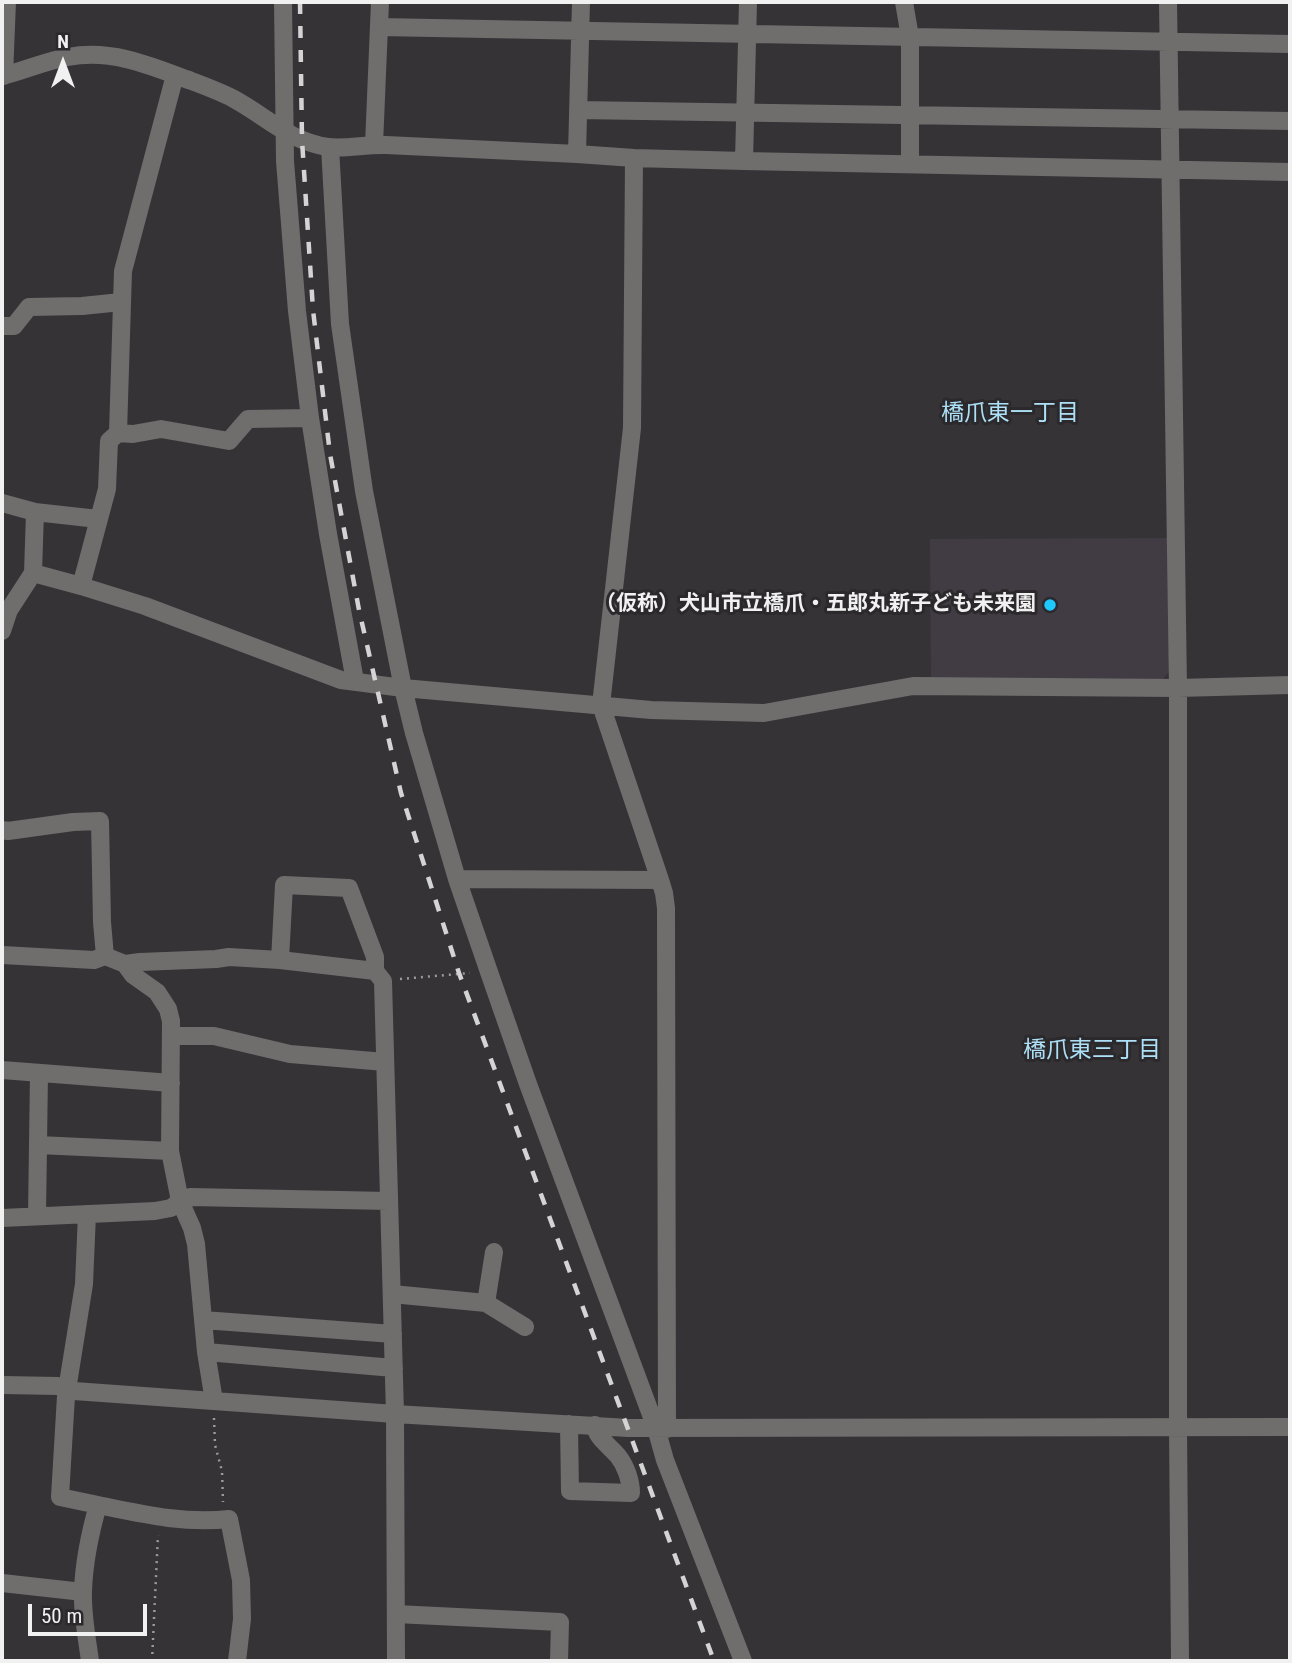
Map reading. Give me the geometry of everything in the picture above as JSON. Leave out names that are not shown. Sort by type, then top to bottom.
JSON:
[{"type":"street","points":[[7,2],[3,76],[46,61],[71,56],[94,54],[133,60],[235,100],[302,141],[330,147],[374,145],[744,161],[1290,172]]},
{"type":"street","points":[[283,2],[285,161],[297,311],[328,534],[355,681]]},
{"type":"street","points":[[374,145],[380,2]]},
{"type":"street","points":[[577,154],[580,2]]},
{"type":"street","points":[[744,161],[748,2]]},
{"type":"street","points":[[904,2],[910,37],[910,164]]},
{"type":"street","points":[[1168,2],[1178,688],[1180,1661]]},
{"type":"street","points":[[379,27],[1290,44]]},
{"type":"street","points":[[118,433],[123,271],[175,75]]},
{"type":"street","points":[[578,110],[1290,121]]},
{"type":"street","points":[[330,147],[340,324],[364,491],[414,733],[457,879],[533,1096],[662,1429]]},
{"type":"street","points":[[634,158],[632,428],[601,705],[660,880],[666,908],[662,1429],[665,1461],[743,1661]]},
{"type":"street","points":[[2,326],[14,326],[29,307],[121,302]]},
{"type":"street","points":[[81,586],[107,489],[109,441],[118,433],[133,434],[161,429],[229,441],[248,419],[310,418]]},
{"type":"street","points":[[2,503],[35,512],[98,519]]},
{"type":"street","points":[[2,631],[9,610],[33,573],[35,512]]},
{"type":"street","points":[[33,573],[145,606],[341,680],[403,688],[651,710],[764,713],[913,686],[1178,688],[1290,685]]},
{"type":"street","points":[[2,813],[5,831],[100,821],[105,957]]},
{"type":"street","points":[[457,879],[660,880]]},
{"type":"street","points":[[280,960],[284,885],[349,888],[375,957],[379,976],[385,1062],[395,1415],[396,1661]]},
{"type":"street","points":[[2,955],[94,960],[105,957],[125,964],[229,957],[280,960],[379,976]]},
{"type":"street","points":[[125,964],[133,975],[157,992],[171,1021],[170,1151],[180,1201],[196,1244],[206,1352],[214,1401]]},
{"type":"street","points":[[172,1036],[214,1036],[290,1054],[385,1062]]},
{"type":"street","points":[[2,1070],[170,1083]]},
{"type":"street","points":[[37,1216],[39,1073]]},
{"type":"street","points":[[38,1145],[170,1151]]},
{"type":"street","points":[[2,1218],[155,1211],[171,1208],[190,1197],[389,1201]]},
{"type":"street","points":[[87,1214],[84,1284],[67,1388],[60,1497],[159,1517],[201,1521],[229,1519],[241,1580],[242,1619],[237,1661]]},
{"type":"street","points":[[486,1303],[494,1252]]},
{"type":"street","points":[[392,1294],[486,1303],[525,1327]]},
{"type":"street","points":[[203,1320],[393,1335]]},
{"type":"street","points":[[206,1352],[394,1368]]},
{"type":"street","points":[[2,1385],[58,1385],[74,1391],[395,1415],[628,1428],[1290,1427]]},
{"type":"street","points":[[569,1424],[570,1491],[631,1493],[631,1483],[620,1458],[595,1432],[595,1425]]},
{"type":"street","points":[[90,1661],[83,1591],[88,1542],[98,1505]]},
{"type":"street","points":[[2,1583],[83,1591]]},
{"type":"street","points":[[396,1614],[560,1622],[559,1661]]},
{"type":"path","points":[[379,976],[489,972]]},
{"type":"path","points":[[214,1401],[214,1435],[222,1471],[225,1520]]},
{"type":"path","points":[[152,1661],[159,1517]]},
{"type":"shaded area","name":"（仮称）犬山市立橋爪・五郎丸新子ども未来園","points":[[1169,538],[1169,672],[1163,679],[931,680],[930,539]]},
{"type":"railway","points":[[300,2],[302,140],[313,310],[330,454],[359,610],[401,793],[459,973],[714,1661]]},
{"type":"place","name":"（仮称）犬山市立橋爪・五郎丸新子ども未来園","points":[[1050,605]]},
{"type":"district","name":"橋爪東一丁目","points":[[1010,414]]},
{"type":"district","name":"橋爪東三丁目","points":[[1092,1051]]}]
